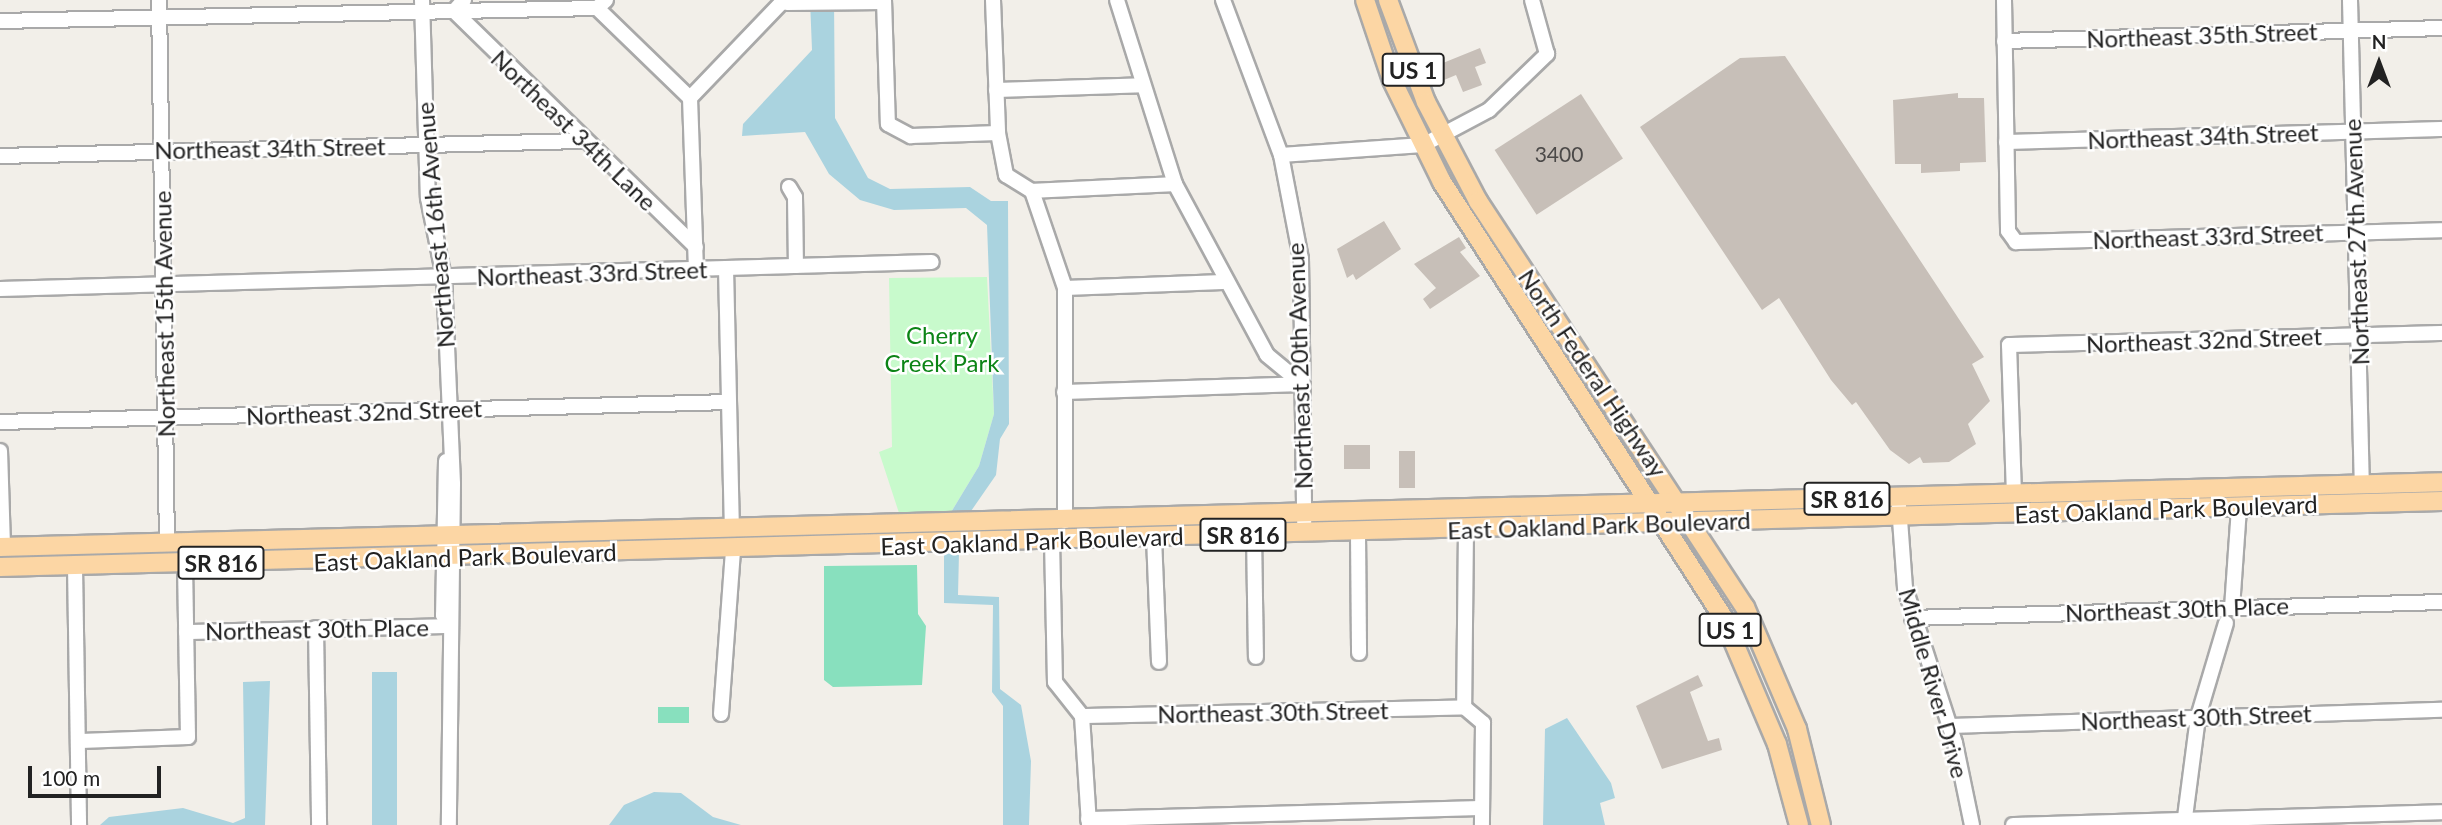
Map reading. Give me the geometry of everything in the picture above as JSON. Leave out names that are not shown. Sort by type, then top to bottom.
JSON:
[{"type":"main road","name":"North Federal Highway","points":[[1365,0],[1423,145],[1527,315],[1666,525],[1734,638],[1777,744],[1799,825]]},
{"type":"main road","name":"North Federal Highway","points":[[1388,0],[1442,138],[1562,327],[1721,565],[1773,666],[1807,764],[1821,825]]},
{"type":"main road","points":[[1527,315],[1562,327]]},
{"type":"main road","points":[[1542,338],[1564,345],[1581,370],[1594,375]]},
{"type":"main road","name":"East Oakland Park Boulevard","points":[[0,567],[711,550],[733,557],[975,542],[1666,525],[1733,522],[2014,495],[2442,482]]},
{"type":"main road","points":[[2362,503],[2369,484]]},
{"type":"main road","points":[[2342,504],[2369,484]]},
{"type":"main road","points":[[1998,514],[2014,495]]},
{"type":"main road","points":[[2025,513],[2039,495]]},
{"type":"main road","name":"East Oakland Park Boulevard","points":[[2,547],[1493,508],[1651,505],[1899,507],[1998,514],[2442,500]]},
{"type":"main road","points":[[1472,529],[1493,508]]},
{"type":"main road","points":[[1052,540],[1065,521]]},
{"type":"main road","points":[[1721,565],[1719,542],[1733,522]]},
{"type":"main road","points":[[975,542],[984,523]]},
{"type":"main road","points":[[711,550],[732,528]]},
{"type":"main road","points":[[733,557],[753,528]]},
{"type":"main road","points":[[151,565],[167,544]]},
{"type":"main road","points":[[1777,744],[1796,748],[1807,764]]},
{"type":"street","name":"Northeast 15th Avenue","points":[[159,0],[167,544]]},
{"type":"street","points":[[993,0],[998,133],[1006,175],[1032,191],[1175,184]]},
{"type":"street","points":[[1117,0],[1175,184],[1223,282],[1267,355],[1302,384]]},
{"type":"street","name":"Northeast 20th Avenue","points":[[1223,0],[1281,155],[1301,259],[1304,534]]},
{"type":"street","points":[[1281,155],[1423,145],[1442,138],[1520,85],[1544,62],[1547,48],[1532,0]]},
{"type":"street","points":[[2004,0],[2007,142]]},
{"type":"street","name":"Northeast 27th Avenue","points":[[2350,0],[2359,335],[2369,484]]},
{"type":"street","points":[[691,99],[785,1],[806,4],[884,1],[887,124],[897,134],[998,133]]},
{"type":"street","points":[[0,21],[422,6],[601,4],[691,99],[696,268]]},
{"type":"street","name":"Northeast 34th Lane","points":[[459,5],[582,141],[696,247]]},
{"type":"street","name":"Northeast 16th Avenue","points":[[422,6],[425,145],[444,277],[448,557],[443,615],[449,626],[449,825]]},
{"type":"street","name":"Northeast 35th Street","points":[[2004,41],[2442,28]]},
{"type":"street","points":[[996,90],[1143,85]]},
{"type":"street","name":"Northeast 34th Street","points":[[2007,142],[2442,129]]},
{"type":"street","name":"Northeast 34th Street","points":[[0,156],[582,141]]},
{"type":"street","name":"Northeast 33rd Street","points":[[2007,142],[2008,231],[2017,242],[2442,230]]},
{"type":"street","points":[[789,187],[795,197],[796,265]]},
{"type":"street","points":[[1032,191],[1065,288],[1065,521]]},
{"type":"street","name":"Northeast 33rd Street","points":[[0,289],[932,262]]},
{"type":"street","points":[[726,268],[732,528]]},
{"type":"street","points":[[1065,288],[1223,282]]},
{"type":"street","name":"Northeast 32nd Street","points":[[2014,495],[2009,345],[2442,333]]},
{"type":"street","points":[[1064,392],[1302,384]]},
{"type":"street","name":"Northeast 32nd Street","points":[[0,422],[729,402]]},
{"type":"street","points":[[0,450],[2,547]]},
{"type":"street","name":"Middle River Drive","points":[[1899,507],[1912,618],[1950,726],[1972,825]]},
{"type":"street","points":[[2232,608],[2239,507]]},
{"type":"street","points":[[1472,529],[1464,707],[1483,723],[1482,825]]},
{"type":"street","points":[[1358,533],[1359,653]]},
{"type":"street","points":[[1254,534],[1256,657]]},
{"type":"street","points":[[1154,537],[1159,662]]},
{"type":"street","points":[[1052,540],[1055,682],[1082,716],[1088,822],[1482,808]]},
{"type":"street","points":[[721,714],[733,557]]},
{"type":"street","points":[[81,741],[188,737],[185,564]]},
{"type":"street","points":[[75,566],[81,741],[80,824]]},
{"type":"street","name":"Northeast 30th Place","points":[[1912,618],[2442,602]]},
{"type":"street","points":[[2184,822],[2198,717],[2225,623]]},
{"type":"street","name":"Northeast 30th Place","points":[[186,632],[449,626]]},
{"type":"street","points":[[316,628],[319,825]]},
{"type":"street","name":"Northeast 30th Street","points":[[1082,716],[1464,707]]},
{"type":"street","name":"Northeast 30th Street","points":[[1950,726],[2442,710]]},
{"type":"street","points":[[2013,825],[2184,822],[2442,812]]},
{"type":"green space","name":"Cherry Creek Park","points":[[987,277],[994,414],[979,466],[950,514],[899,513],[879,452],[892,447],[889,278]]},
{"type":"green space","points":[[917,565],[918,614],[926,626],[922,685],[833,687],[824,680],[824,566]]},
{"type":"green space","points":[[658,707],[689,707],[689,723],[658,723]]},
{"type":"water","points":[[810,0],[834,0],[835,118],[868,178],[890,189],[970,187],[991,201],[1008,201],[1009,424],[1000,439],[996,475],[969,514],[950,514],[979,466],[994,414],[987,225],[966,208],[894,210],[860,200],[829,174],[805,132],[742,136],[743,124],[812,50]]},
{"type":"water","points":[[959,553],[958,595],[999,597],[1000,689],[1021,705],[1031,761],[1029,825],[1003,825],[1003,706],[992,692],[993,605],[944,603],[944,554]]},
{"type":"water","points":[[372,672],[397,672],[397,825],[372,825]]},
{"type":"water","points":[[270,681],[265,825],[100,825],[109,817],[183,808],[233,823],[245,818],[243,682]]},
{"type":"water","points":[[1567,718],[1611,783],[1615,798],[1600,803],[1605,825],[1543,825],[1545,729]]},
{"type":"water","points":[[654,792],[681,793],[713,817],[741,825],[609,825],[624,805]]},
{"type":"building","points":[[1480,48],[1486,63],[1475,67],[1482,85],[1463,92],[1456,75],[1444,80],[1438,65]]},
{"type":"building","points":[[1785,56],[1984,357],[1972,364],[1990,401],[1968,424],[1976,444],[1949,462],[1923,463],[1920,457],[1909,464],[1890,450],[1856,402],[1852,405],[1831,380],[1779,298],[1762,310],[1640,127],[1740,58]]},
{"type":"building","points":[[1958,93],[1958,98],[1984,98],[1986,162],[1960,163],[1960,171],[1921,173],[1921,164],[1895,164],[1893,100]]},
{"type":"building","points":[[1581,94],[1623,159],[1537,215],[1495,150]]},
{"type":"building","points":[[1384,221],[1401,249],[1356,280],[1353,274],[1347,278],[1337,249]]},
{"type":"building","points":[[1459,237],[1466,248],[1460,252],[1480,276],[1430,309],[1423,299],[1436,288],[1414,264]]},
{"type":"building","points":[[1344,445],[1370,445],[1370,469],[1344,469]]},
{"type":"building","points":[[1399,451],[1415,451],[1415,488],[1399,488]]},
{"type":"building","points":[[1698,675],[1703,686],[1690,692],[1708,741],[1719,738],[1722,750],[1662,769],[1636,706]]}]
